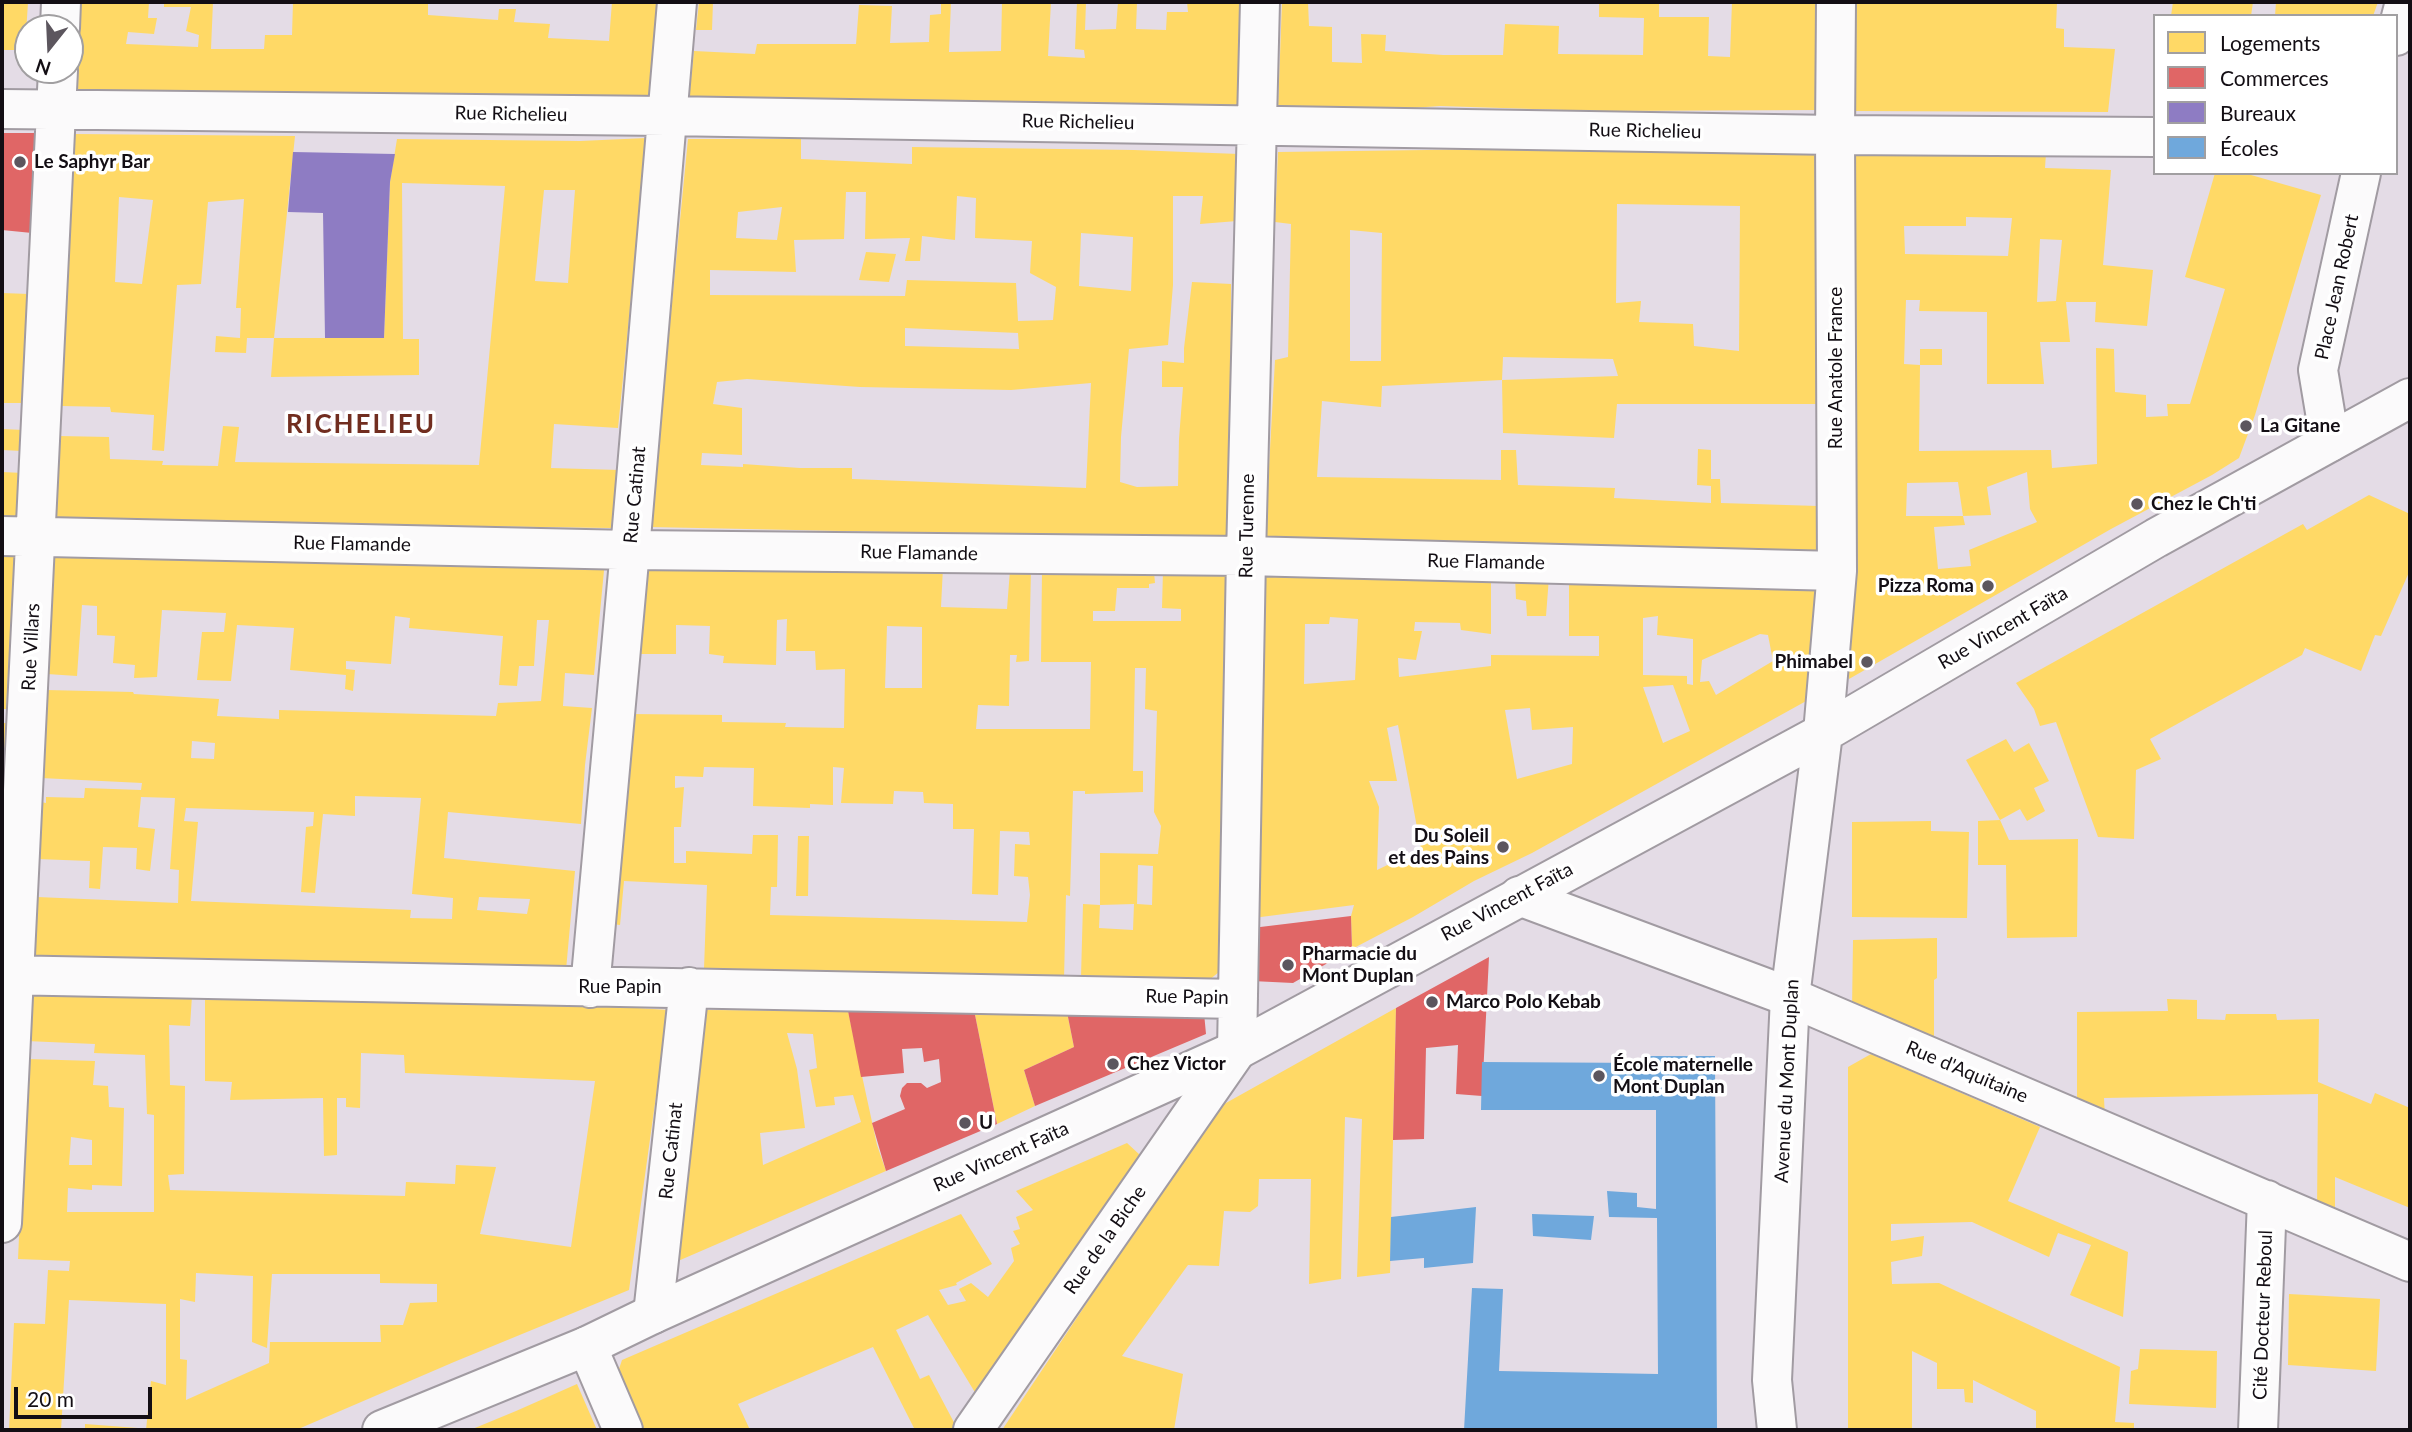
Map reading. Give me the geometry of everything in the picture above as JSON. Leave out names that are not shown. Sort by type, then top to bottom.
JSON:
[{"type":"street","name":"Rue Catinat","points":[[590,988],[677,2]]},
{"type":"street","name":"Rue Turenne","points":[[1237,1050],[1260,2]]},
{"type":"street","name":"Rue Anatole France","points":[[1823,733],[1837,571],[1836,2]]},
{"type":"street","points":[[2398,28],[2405,2]]},
{"type":"street","name":"Rue Villars","points":[[2,1223],[19,537],[57,84]]},
{"type":"street","name":"Rue Richelieu","points":[[2,108],[1835,135],[2153,137]]},
{"type":"street","name":"Place Jean Robert","points":[[2330,442],[2318,370],[2361,175]]},
{"type":"street","name":"Rue Vincent Faïta","points":[[382,1430],[587,1346],[1237,1050],[1519,895],[1823,733],[2156,538],[2410,398]]},
{"type":"street","name":"Rue Flamande","points":[[19,537],[630,550],[1246,556],[1837,571]]},
{"type":"street","name":"Avenue du Mont Duplan","points":[[1777,1430],[1772,1380],[1790,997],[1823,733]]},
{"type":"street","name":"Rue d'Aquitaine","points":[[1519,895],[1790,997],[2410,1262]]},
{"type":"street","name":"Rue Papin","points":[[8,975],[1238,999]]},
{"type":"street","name":"Rue Catinat","points":[[653,1314],[689,987]]},
{"type":"street","name":"Rue de la Biche","points":[[974,1430],[1237,1050]]},
{"type":"street","name":"Cité Docteur Reboul","points":[[2259,1430],[2267,1200]]},
{"type":"street","points":[[587,1346],[623,1430]]},
{"type":"building: Logements","points":[[2,2],[28,2],[27,14],[14,14],[14,50],[2,50]]},
{"type":"building: Logements","points":[[79,2],[149,2],[148,18],[157,18],[154,34],[128,32],[126,44],[198,47],[199,35],[186,31],[191,7],[164,7],[164,2],[213,2],[211,49],[264,49],[265,35],[292,35],[293,2],[428,2],[428,15],[498,20],[499,9],[516,9],[514,22],[550,24],[548,38],[609,41],[612,2],[660,2],[652,103],[78,97],[78,84],[84,84],[84,14],[79,14]]},
{"type":"building: Logements","points":[[699,2],[713,2],[712,30],[696,30]]},
{"type":"building: Logements","points":[[941,2],[951,2],[949,52],[1001,51],[1002,2],[1051,2],[1048,56],[1085,58],[1084,50],[1075,49],[1077,2],[1086,2],[1085,30],[1116,29],[1118,2],[1137,2],[1136,29],[1166,30],[1167,12],[1188,12],[1187,2],[1246,2],[1244,110],[689,99],[694,51],[755,54],[757,44],[856,44],[859,5],[892,6],[890,43],[929,42],[930,15],[941,14]]},
{"type":"building: Logements","points":[[1282,2],[1308,2],[1309,26],[1332,27],[1332,62],[1362,63],[1361,34],[1386,35],[1385,51],[1503,55],[1505,24],[1559,26],[1558,54],[1643,55],[1644,18],[1599,17],[1599,2],[1659,2],[1659,17],[1709,17],[1708,56],[1730,57],[1732,2],[1819,2],[1818,110],[1596,111],[1440,106],[1384,110],[1278,110]]},
{"type":"building: Logements","points":[[1853,2],[2057,2],[2056,28],[2064,29],[2064,47],[2115,49],[2108,112],[1852,111]]},
{"type":"building: Logements","points":[[2173,2],[2253,2],[2251,14],[2171,14]]},
{"type":"building: Logements","points":[[2276,2],[2378,2],[2374,14],[2275,14]]},
{"type":"building: Logements","points":[[75,134],[295,136],[274,338],[247,338],[246,353],[215,352],[216,336],[240,338],[241,308],[236,308],[244,199],[208,202],[201,284],[177,285],[164,451],[152,450],[154,415],[111,412],[110,407],[62,406]],"holes":[[[119,197],[153,200],[142,284],[115,282]]]},
{"type":"building: Logements","points":[[647,138],[618,428],[554,424],[551,468],[619,470],[611,528],[55,520],[59,436],[109,437],[110,459],[163,461],[162,465],[218,466],[223,426],[239,427],[235,462],[479,465],[505,186],[402,183],[403,339],[419,339],[419,375],[271,377],[274,338],[384,338],[390,182],[397,139],[580,141]],"holes":[[[544,190],[575,190],[568,283],[535,281]]]},
{"type":"building: Logements","points":[[688,139],[801,139],[801,159],[912,164],[912,147],[1239,154],[1237,221],[1200,224],[1203,196],[1173,196],[1173,285],[1168,345],[1129,349],[1121,437],[1120,482],[1137,487],[1178,486],[1183,387],[1162,387],[1162,361],[1184,363],[1192,282],[1231,284],[1230,539],[650,527]],"holes":[[[846,192],[866,192],[865,239],[910,238],[905,261],[920,261],[922,236],[955,240],[957,196],[976,198],[975,238],[1032,241],[1030,273],[1056,287],[1053,320],[1018,321],[1016,283],[907,280],[905,296],[710,295],[710,270],[796,272],[794,240],[844,239]],[[782,207],[777,240],[736,238],[738,212]],[[1081,233],[1133,237],[1131,291],[1079,286]],[[905,328],[1018,333],[1019,349],[905,346]],[[747,379],[860,387],[1011,390],[1091,383],[1086,488],[852,479],[852,468],[701,465],[702,453],[742,455],[742,408],[713,404],[717,382]]]},
{"type":"building: Logements","points":[[1501,149],[1818,152],[1818,404],[1617,404],[1614,438],[1503,433],[1502,380],[1382,386],[1381,407],[1322,401],[1317,477],[1501,480],[1501,450],[1516,450],[1518,485],[1615,488],[1614,498],[1711,503],[1711,486],[1697,485],[1698,449],[1711,450],[1711,479],[1720,479],[1721,503],[1818,506],[1818,552],[1501,542],[1377,543],[1265,539],[1275,360],[1288,357],[1291,224],[1275,222],[1278,152]],"holes":[[[1617,204],[1740,206],[1739,351],[1694,346],[1693,324],[1639,322],[1641,301],[1616,303]],[[1350,230],[1382,233],[1381,361],[1350,361]],[[1503,357],[1613,359],[1618,376],[1502,380]]]},
{"type":"building: Logements","points":[[1853,152],[2046,153],[2045,168],[2111,170],[2103,265],[2153,270],[2147,326],[2095,322],[2096,302],[2066,302],[2070,342],[2040,342],[2044,384],[1987,384],[1987,312],[1919,311],[1920,300],[1906,300],[1904,364],[1920,365],[1919,451],[2051,450],[2052,468],[2097,464],[2096,348],[2114,349],[2115,392],[2146,395],[2146,417],[2168,416],[2167,404],[2190,404],[2225,289],[2185,277],[2214,175],[2251,175],[2321,195],[2255,415],[2239,458],[1849,679]],"holes":[[[1966,217],[2012,218],[2008,256],[1905,254],[1904,226],[1966,226]],[[2040,239],[2062,240],[2056,301],[2037,302]],[[2027,472],[2030,509],[2037,522],[1969,550],[1971,566],[1938,569],[1934,527],[1965,525],[1963,516],[1991,515],[1987,487]],[[1958,482],[1963,516],[1906,516],[1907,483]]]},
{"type":"building: Logements","points":[[866,252],[896,254],[889,282],[859,280]]},
{"type":"building: Logements","points":[[2,293],[29,294],[25,403],[2,403]]},
{"type":"building: Logements","points":[[1920,349],[1942,349],[1942,365],[1920,365]]},
{"type":"building: Logements","points":[[2,429],[24,430],[22,451],[2,450]]},
{"type":"building: Logements","points":[[2,472],[23,473],[17,520],[2,519]]},
{"type":"building: Logements","points":[[2369,495],[2410,514],[2410,570],[2381,636],[2375,635],[2361,671],[2305,648],[2302,655],[2150,739],[2161,759],[2136,770],[2134,839],[2098,837],[2056,722],[2040,726],[2034,709],[2016,683],[2303,524],[2307,530]]},
{"type":"building: Logements","points":[[2,548],[15,548],[6,709],[2,709]]},
{"type":"building: Logements","points":[[54,553],[605,560],[594,675],[565,673],[563,706],[592,708],[581,824],[448,812],[444,858],[575,871],[566,970],[33,961],[37,897],[178,903],[179,870],[170,869],[175,798],[141,797],[138,827],[155,829],[150,871],[136,869],[137,848],[103,847],[100,889],[89,888],[90,861],[37,859],[41,802],[46,803],[46,797],[84,798],[85,788],[141,790],[142,783],[41,778],[46,690],[133,692],[219,699],[217,716],[279,719],[279,710],[496,716],[498,703],[541,701],[549,620],[537,620],[534,666],[519,666],[517,686],[499,685],[503,636],[409,628],[410,618],[395,616],[391,664],[346,661],[346,669],[355,670],[353,691],[345,689],[346,675],[290,670],[294,628],[237,625],[231,681],[197,680],[202,632],[224,632],[226,613],[162,610],[157,677],[134,678],[135,665],[113,663],[115,636],[97,635],[97,606],[82,605],[77,676],[47,674]],"holes":[[[192,741],[215,743],[214,759],[191,758]],[[355,796],[421,798],[412,894],[453,898],[452,919],[410,918],[411,910],[191,901],[198,822],[184,821],[186,808],[314,812],[313,826],[306,827],[301,892],[315,893],[323,814],[355,816]],[[479,897],[530,899],[527,914],[477,910]]]},
{"type":"building: Logements","points":[[654,562],[943,567],[941,607],[1007,609],[1010,570],[1031,568],[1029,661],[1016,662],[1017,655],[1010,655],[1009,706],[978,705],[976,729],[1090,729],[1091,662],[1041,662],[1042,571],[1154,572],[1155,583],[1149,584],[1149,588],[1117,588],[1115,611],[1093,611],[1093,621],[1181,621],[1181,609],[1162,608],[1163,570],[1233,567],[1219,972],[1209,980],[1081,977],[1083,904],[1100,905],[1100,853],[1158,854],[1161,826],[1154,812],[1157,711],[1145,709],[1146,668],[1135,668],[1133,771],[1143,771],[1143,792],[1085,794],[1085,791],[1073,791],[1064,979],[1026,975],[704,969],[707,885],[624,881],[620,925],[612,924],[631,714],[722,715],[722,722],[786,723],[785,727],[844,728],[845,669],[816,670],[815,651],[786,651],[787,619],[777,620],[776,665],[723,663],[724,656],[709,654],[710,626],[676,625],[676,654],[637,654],[644,572]],"holes":[[[887,626],[922,627],[922,688],[885,688]],[[704,767],[754,768],[753,806],[810,808],[810,804],[833,805],[833,767],[844,768],[841,803],[893,804],[894,791],[923,792],[924,803],[953,804],[953,829],[974,829],[972,894],[998,895],[1000,831],[1029,832],[1030,845],[1015,844],[1014,876],[1028,877],[1030,895],[1027,922],[770,915],[771,887],[777,887],[778,835],[753,835],[752,854],[686,851],[686,863],[674,863],[674,827],[681,827],[684,787],[675,788],[675,776],[703,777]],[[1138,865],[1153,866],[1152,905],[1137,904]],[[1134,904],[1133,930],[1099,928],[1100,905]]]},
{"type":"building: Logements","points":[[1263,573],[1491,577],[1491,634],[1461,630],[1460,623],[1415,622],[1414,631],[1422,631],[1416,660],[1398,658],[1399,677],[1491,666],[1491,655],[1599,656],[1599,636],[1569,636],[1569,578],[1817,583],[1808,700],[1352,949],[1351,916],[1354,905],[1253,918]],"holes":[[[1658,616],[1657,635],[1693,639],[1693,685],[1687,684],[1687,676],[1643,675],[1643,618]],[[1330,617],[1358,619],[1355,680],[1304,684],[1305,624],[1329,624]],[[1760,634],[1768,635],[1773,661],[1716,695],[1709,681],[1700,682],[1702,660]],[[1673,685],[1690,731],[1663,743],[1643,687]],[[1530,708],[1532,730],[1573,727],[1572,764],[1517,779],[1505,710]],[[1398,725],[1421,849],[1377,870],[1379,807],[1369,781],[1397,781],[1387,728]]]},
{"type":"building: Logements","points":[[1515,576],[1549,577],[1546,616],[1527,616],[1526,601],[1516,599]]},
{"type":"building: Logements","points":[[2,723],[7,723],[4,763],[2,763]]},
{"type":"building: Logements","points":[[2006,739],[2014,752],[2029,743],[2049,781],[2034,788],[2045,811],[2027,821],[2020,809],[2000,820],[1966,760]]},
{"type":"building: Logements","points":[[2000,820],[2009,840],[2078,839],[2077,937],[2007,938],[2006,865],[1978,865],[1978,821]]},
{"type":"building: Logements","points":[[1931,821],[1931,831],[1969,832],[1967,918],[1852,917],[1852,822]]},
{"type":"building: Logements","points":[[798,836],[809,836],[808,896],[796,896]]},
{"type":"building: Logements","points":[[1937,938],[1934,1046],[1852,1010],[1853,940]]},
{"type":"building: Logements","points":[[29,993],[192,996],[190,1026],[169,1025],[170,1085],[185,1086],[184,1174],[168,1175],[170,1190],[405,1196],[406,1182],[455,1184],[456,1165],[496,1167],[480,1234],[571,1247],[595,1081],[405,1073],[404,1055],[361,1053],[360,1108],[346,1107],[346,1098],[337,1098],[337,1155],[324,1156],[323,1098],[230,1100],[232,1082],[205,1081],[205,998],[606,1006],[668,1010],[629,1290],[296,1430],[146,1430],[151,1381],[166,1385],[166,1304],[69,1300],[61,1430],[9,1430],[14,1323],[45,1324],[48,1270],[69,1271],[70,1261],[18,1259],[27,1059],[95,1061],[93,1085],[108,1086],[109,1107],[124,1108],[122,1186],[92,1185],[92,1190],[68,1188],[67,1212],[154,1212],[154,1115],[147,1114],[145,1055],[94,1053],[95,1044],[26,1041]],"holes":[[[71,1137],[92,1140],[92,1165],[69,1165]],[[196,1273],[253,1276],[252,1342],[267,1348],[272,1274],[380,1274],[380,1283],[437,1284],[437,1302],[410,1303],[403,1325],[380,1325],[381,1342],[270,1342],[269,1363],[186,1400],[187,1360],[180,1359],[180,1299],[195,1302]]]},
{"type":"building: Logements","points":[[2167,999],[2197,1000],[2197,1019],[2225,1020],[2226,1014],[2276,1014],[2277,1020],[2319,1019],[2318,1082],[2371,1104],[2375,1093],[2410,1108],[2410,1208],[2335,1177],[2335,1219],[2317,1210],[2318,1094],[2104,1098],[2105,1119],[2077,1106],[2077,1012],[2168,1011]]},
{"type":"building: Logements","points":[[1396,1008],[1390,1273],[1357,1277],[1362,1119],[1345,1117],[1341,1279],[1309,1284],[1311,1179],[1259,1179],[1258,1206],[1250,1212],[1224,1211],[1219,1266],[1188,1265],[1122,1356],[1183,1374],[1174,1430],[1002,1430],[1217,1108]]},
{"type":"building: Logements","points":[[706,1010],[848,1011],[877,1145],[886,1171],[678,1261]],"holes":[[[787,1033],[813,1034],[817,1068],[809,1070],[816,1107],[835,1105],[834,1097],[853,1095],[861,1122],[763,1165],[760,1133],[805,1128],[797,1069]]]},
{"type":"building: Logements","points":[[974,1010],[1067,1012],[1074,1047],[1024,1070],[1035,1106],[997,1124]]},
{"type":"building: Logements","points":[[1871,1054],[2040,1127],[2008,1201],[2128,1252],[2123,1317],[2070,1295],[2091,1245],[2058,1233],[2049,1257],[1972,1222],[1891,1224],[1891,1241],[1924,1236],[1922,1256],[1891,1262],[1892,1284],[1939,1283],[2120,1367],[2115,1422],[2134,1423],[2134,1430],[2036,1430],[2036,1411],[1973,1380],[1973,1403],[1965,1402],[1964,1389],[1937,1389],[1937,1363],[1912,1351],[1912,1430],[1848,1430],[1848,1067]]},
{"type":"building: Logements","points":[[1127,1143],[1140,1155],[979,1399],[928,1315],[896,1330],[920,1379],[929,1375],[958,1430],[915,1430],[873,1347],[738,1404],[750,1430],[641,1430],[617,1375],[622,1360],[961,1214],[992,1264],[956,1283],[957,1285],[939,1290],[948,1305],[966,1301],[959,1289],[971,1283],[988,1297],[1014,1261],[1011,1248],[1020,1244],[1013,1231],[1020,1229],[1016,1217],[1033,1210],[1016,1191]]},
{"type":"building: Logements","points":[[2289,1294],[2380,1299],[2376,1371],[2288,1365]]},
{"type":"building: Logements","points":[[2140,1349],[2217,1351],[2216,1408],[2129,1404],[2131,1371],[2138,1369]]},
{"type":"building: Logements","points":[[577,1384],[597,1430],[470,1430],[516,1411]]},
{"type":"building: Logements","points":[[85,1424],[138,1428],[138,1430],[85,1430]]},
{"type":"building: Commerces","points":[[2,133],[37,133],[32,233],[2,230]]},
{"type":"building: Commerces","name":"Pharmacie du Mont Duplan","points":[[1351,916],[1352,949],[1293,983],[1252,981],[1252,928]]},
{"type":"building: Commerces","points":[[1489,957],[1482,1096],[1456,1094],[1458,1045],[1426,1048],[1424,1139],[1393,1140],[1396,1008]]},
{"type":"building: Commerces","points":[[974,1010],[997,1124],[886,1171],[872,1123],[905,1109],[900,1096],[907,1083],[921,1083],[927,1088],[941,1082],[939,1059],[924,1062],[922,1048],[902,1049],[904,1073],[861,1077],[848,1011]]},
{"type":"building: Commerces","points":[[1067,1012],[1204,1013],[1206,1034],[1035,1106],[1024,1070],[1074,1047]]},
{"type":"building: Bureaux","points":[[293,152],[395,154],[390,182],[384,338],[325,338],[323,213],[288,212]]},
{"type":"building: Écoles","points":[[1650,1056],[1715,1056],[1717,1430],[1464,1430],[1472,1288],[1503,1289],[1499,1371],[1658,1374],[1657,1218],[1609,1217],[1607,1191],[1637,1193],[1637,1207],[1656,1209],[1656,1110],[1481,1110],[1482,1062],[1648,1063]]},
{"type":"building: Écoles","points":[[1476,1207],[1473,1263],[1424,1268],[1424,1258],[1390,1261],[1391,1217]]},
{"type":"building: Écoles","points":[[1532,1214],[1594,1216],[1591,1240],[1533,1236]]},
{"type":"place","name":"Le Saphyr Bar","points":[[20,162]]},
{"type":"place","name":"La Gitane","points":[[2246,426]]},
{"type":"place","name":"Chez le Ch'ti","points":[[2137,504]]},
{"type":"place","name":"Pizza Roma","points":[[1988,586]]},
{"type":"place","name":"Phimabel","points":[[1867,662]]},
{"type":"place","name":"Du Soleil et des Pains","points":[[1503,847]]},
{"type":"place","name":"Pharmacie du Mont Duplan","points":[[1288,965]]},
{"type":"place","name":"Marco Polo Kebab","points":[[1432,1002]]},
{"type":"place","name":"Chez Victor","points":[[1113,1064]]},
{"type":"place","name":"École maternelle Mont Duplan","points":[[1599,1076]]},
{"type":"place","name":"U","points":[[965,1123]]},
{"type":"district","name":"RICHELIEU","points":[[361,425]]}]
